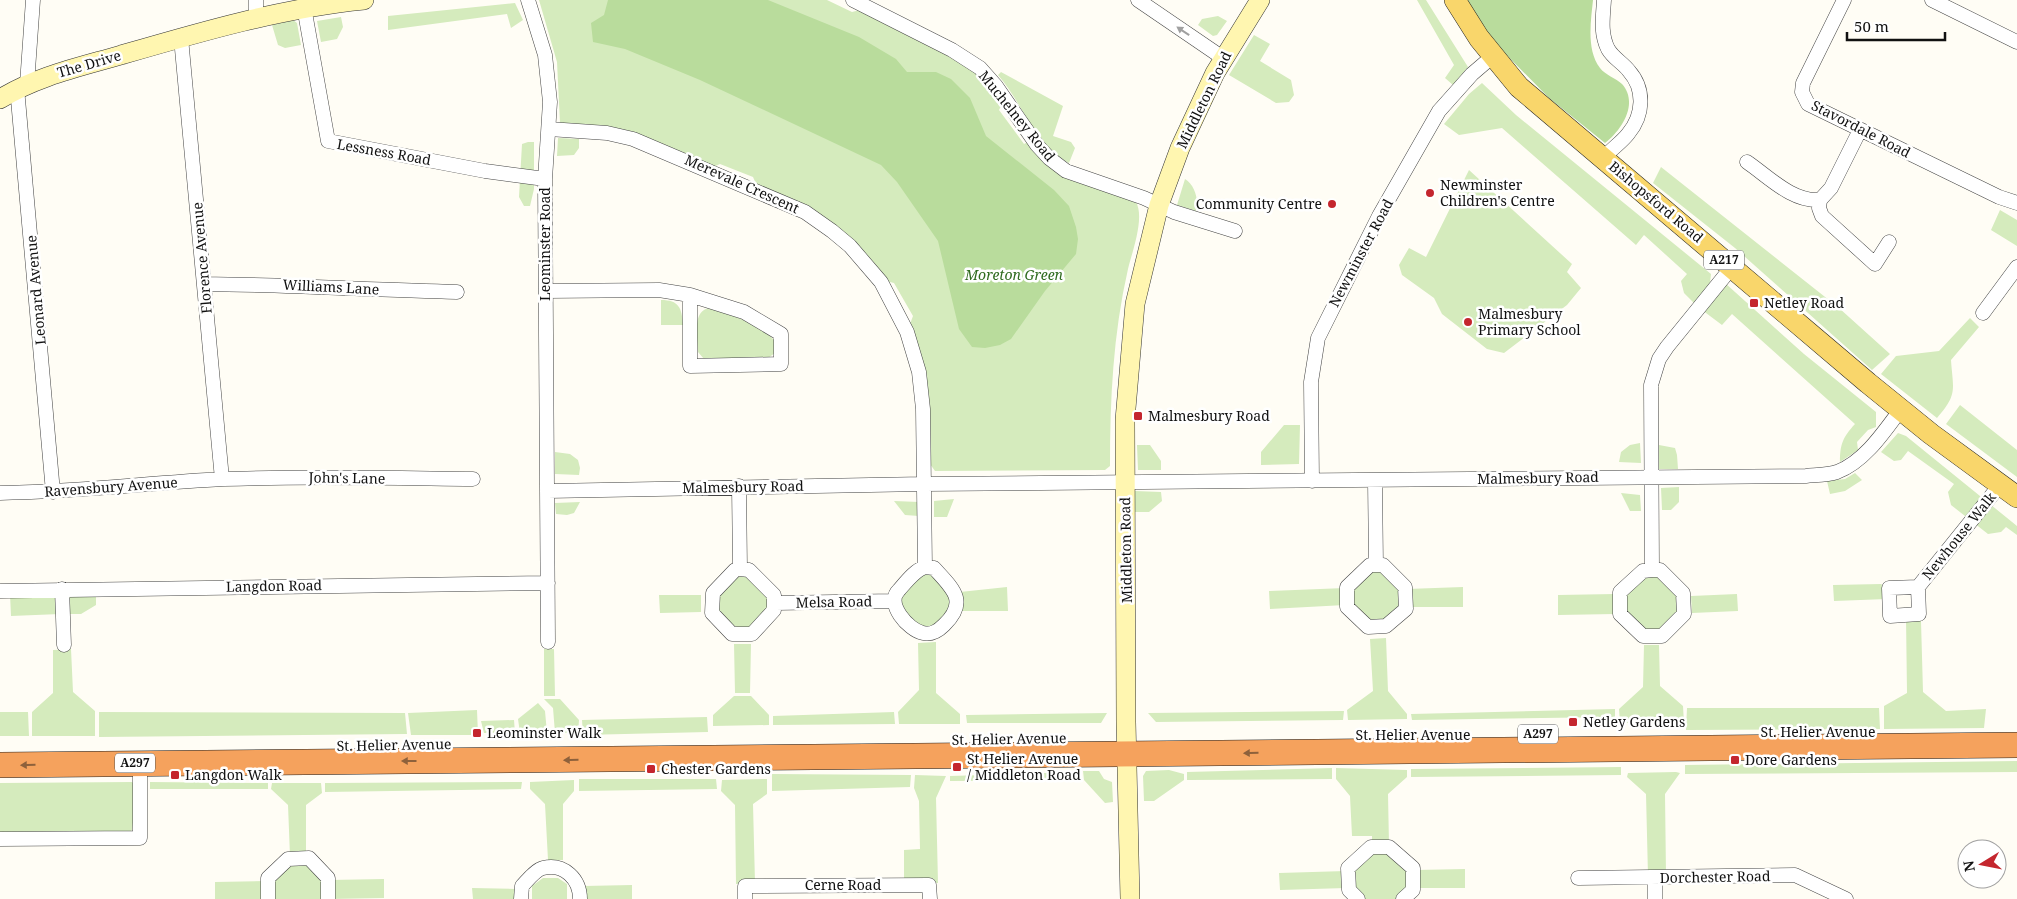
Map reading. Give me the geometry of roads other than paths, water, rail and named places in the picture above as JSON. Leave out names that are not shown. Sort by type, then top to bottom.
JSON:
[{"type":"highway","name":"St. Helier Avenue","points":[[0,765],[2017,730]]},
{"type":"highway","name":"St. Helier Avenue","points":[[0,748],[1127,745],[1186,754],[2017,745]]},
{"type":"main road","name":"Bishopsford Road","points":[[1455,0],[1493,56],[1520,86],[1901,409],[2017,498]]},
{"type":"street","name":"Leonard Avenue","points":[[33,0],[22,86],[53,492]]},
{"type":"street","points":[[256,0],[256,19]]},
{"type":"street","name":"The Drive","points":[[0,98],[22,86],[181,38],[304,7],[364,0]]},
{"type":"street","name":"Leominster Road","points":[[528,0],[540,38],[548,74],[549,129],[545,179],[548,491]]},
{"type":"street","name":"Muchelney Road","points":[[853,0],[952,50],[980,68],[996,86],[1037,145],[1066,171],[1159,205]]},
{"type":"street","points":[[1138,0],[1223,58]]},
{"type":"street","name":"Middleton Road","points":[[1130,899],[1125,483],[1126,394],[1132,330],[1141,276],[1159,205],[1180,148],[1223,58],[1260,0]]},
{"type":"street","points":[[1604,0],[1602,30],[1605,40],[1609,51],[1629,70],[1638,83],[1641,106],[1629,133],[1604,158]]},
{"type":"street","name":"Stavordale Road","points":[[1844,0],[1804,83],[1802,92],[1808,104],[1999,197],[2017,203]]},
{"type":"street","points":[[1932,0],[2017,42]]},
{"type":"street","name":"Lessness Road","points":[[304,7],[328,141],[493,172],[545,179]]},
{"type":"street","name":"Florence Avenue","points":[[181,38],[222,479]]},
{"type":"street","name":"Newminster Road","points":[[1312,481],[1311,382],[1318,338],[1379,216],[1439,111],[1472,74],[1493,56]]},
{"type":"street","name":"Merevale Crescent","points":[[549,129],[608,134],[656,147],[788,203],[817,220],[850,246],[881,282],[899,314],[919,372],[923,409],[925,567]]},
{"type":"street","points":[[1860,130],[1831,188],[1820,200],[1819,208],[1822,216],[1875,264],[1889,242]]},
{"type":"street","points":[[1746,162],[1802,200],[1820,200]]},
{"type":"street","points":[[1159,205],[1235,231]]},
{"type":"street","points":[[1652,570],[1650,385],[1659,359],[1732,267]]},
{"type":"street","points":[[1983,313],[2017,267]]},
{"type":"street","name":"Williams Lane","points":[[205,284],[285,284],[312,288],[457,292]]},
{"type":"street","points":[[546,291],[659,290],[690,294],[744,312],[781,334],[781,364],[690,366],[690,294]]},
{"type":"street","name":"Malmesbury Road","points":[[548,491],[739,486],[1806,476],[1837,472],[1850,466],[1864,455],[1901,409]]},
{"type":"street","name":"John's Lane","points":[[222,479],[302,477],[472,479]]},
{"type":"street","name":"Ravensbury Avenue","points":[[0,493],[53,492],[222,479]]},
{"type":"street","points":[[1375,480],[1376,565]]},
{"type":"street","name":"Newhouse Walk","points":[[1918,588],[2000,485]]},
{"type":"street","points":[[739,486],[740,569]]},
{"type":"street","points":[[548,491],[548,642]]},
{"type":"street","points":[[1370,565],[1376,565],[1383,565],[1405,587],[1406,609],[1386,626],[1368,628],[1347,607],[1347,587],[1370,565]]},
{"type":"street","points":[[925,567],[934,568],[954,589],[957,606],[950,620],[936,632],[922,633],[895,607],[893,601],[895,594],[925,567]]},
{"type":"street","points":[[740,569],[749,570],[774,595],[776,603],[774,610],[752,634],[732,634],[712,613],[712,593],[735,570],[740,569]]},
{"type":"street","points":[[1652,570],[1660,570],[1683,593],[1684,614],[1662,636],[1643,636],[1620,614],[1620,592],[1643,571],[1652,570]]},
{"type":"street","name":"Langdon Road","points":[[0,591],[548,583]]},
{"type":"street","points":[[62,589],[64,645]]},
{"type":"street","name":"Melsa Road","points":[[776,603],[893,601]]},
{"type":"street","points":[[0,839],[140,838],[140,763]]},
{"type":"street","points":[[1358,899],[1349,890],[1348,868],[1371,848],[1390,847],[1413,868],[1413,890],[1404,899]]},
{"type":"street","points":[[268,899],[268,878],[288,858],[309,858],[328,878],[328,899]]},
{"type":"street","points":[[522,899],[522,886],[543,868],[559,868],[570,874],[578,883],[580,899]]},
{"type":"street","name":"Dorchester Road","points":[[1578,878],[1795,876],[1846,899]]},
{"type":"street","points":[[1655,878],[1655,899]]},
{"type":"street","name":"Cerne Road","points":[[745,899],[745,886],[930,892]]},
{"type":"place","name":"Newminster Children's Centre","points":[[1430,193]]},
{"type":"place","name":"Community Centre","points":[[1332,204]]},
{"type":"place","name":"Netley Road","points":[[1754,303]]},
{"type":"place","name":"Malmesbury Primary School","points":[[1468,322]]},
{"type":"place","name":"Malmesbury Road","points":[[1138,416]]},
{"type":"place","name":"Netley Gardens","points":[[1573,722]]},
{"type":"place","name":"Leominster Walk","points":[[477,733]]},
{"type":"place","name":"Dore Gardens","points":[[1735,760]]},
{"type":"place","name":"St Helier Avenue / Middleton Road","points":[[957,767]]},
{"type":"place","name":"Chester Gardens","points":[[651,769]]},
{"type":"place","name":"Langdon Walk","points":[[175,775]]},
{"type":"park label","name":"Moreton Green","points":[[1014,275]]}]
